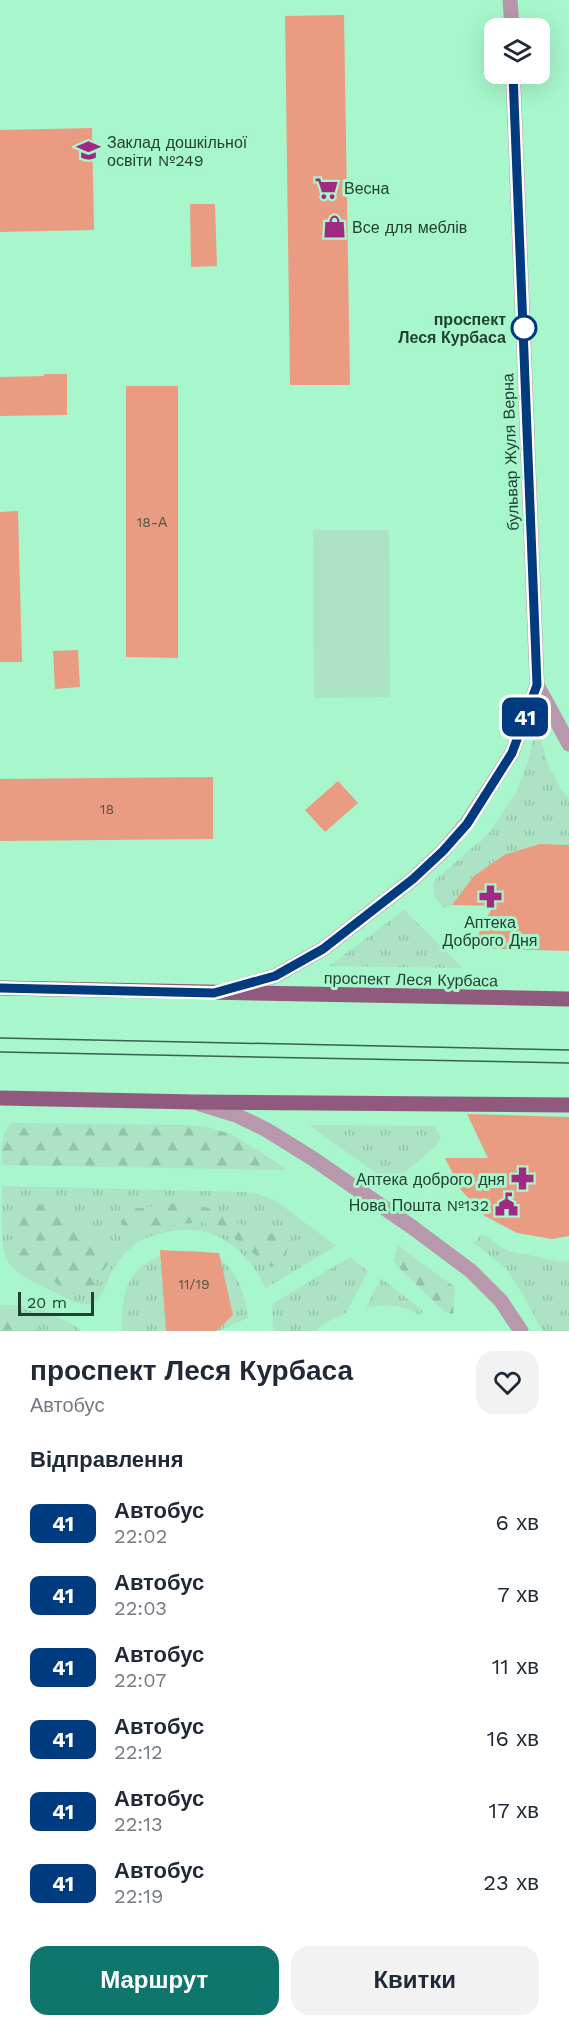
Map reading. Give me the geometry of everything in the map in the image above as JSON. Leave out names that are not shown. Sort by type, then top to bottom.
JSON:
[{"type":"main road","name":"проспект Леся Курбаса","points":[[0,988],[569,999]]},
{"type":"main road","points":[[0,1098],[569,1105]]},
{"type":"street","points":[[510,0],[511,18]]},
{"type":"street","name":"бульвар Жуля Верна","points":[[214,993],[275,976],[323,949],[413,879],[443,851],[467,824],[512,753],[537,685],[513,84]]},
{"type":"street","name":"бульвар Жуля Верна","points":[[537,685],[569,744]]},
{"type":"street","points":[[195,1102],[236,1114],[265,1129],[312,1158],[412,1227],[471,1271],[501,1301],[521,1331]]},
{"type":"green space","points":[[313,530],[389,530],[390,697],[314,698]]},
{"type":"green space","points":[[537,725],[547,762],[560,788],[569,799],[569,845],[504,855],[474,876],[452,905],[445,908],[435,896],[434,881],[489,833],[516,793],[528,761]]},
{"type":"green space","points":[[404,910],[463,968],[329,966]]},
{"type":"green space","points":[[10,1123],[208,1127],[231,1134],[288,1170],[2,1165],[3,1138]]},
{"type":"green space","points":[[309,1125],[434,1126],[441,1138],[437,1145],[391,1184]]},
{"type":"green space","points":[[2,1186],[258,1194],[276,1201],[336,1246],[266,1288],[247,1259],[223,1239],[194,1230],[177,1230],[159,1234],[140,1241],[128,1250],[113,1269],[100,1297],[92,1303],[83,1304],[70,1300],[29,1279],[10,1264],[6,1258],[3,1242]]},
{"type":"green space","points":[[23,1202],[48,1206],[103,1240],[110,1255],[109,1263],[90,1288],[73,1293],[21,1262],[12,1250],[16,1207]]},
{"type":"green space","points":[[184,1202],[216,1210],[240,1224],[283,1237],[288,1245],[285,1261],[271,1267],[231,1236],[202,1222],[123,1230],[121,1221],[132,1209]]},
{"type":"green space","points":[[482,1234],[508,1251],[561,1262],[569,1261],[569,1331],[542,1331],[506,1268],[474,1243]]},
{"type":"green space","points":[[398,1246],[455,1287],[453,1314],[445,1312],[398,1267],[393,1260]]},
{"type":"green space","points":[[190,1250],[203,1251],[218,1257],[232,1271],[242,1290],[248,1318],[218,1331],[122,1331],[124,1297],[128,1283],[135,1272],[157,1257]]},
{"type":"green space","points":[[350,1257],[368,1271],[346,1313],[323,1324],[316,1331],[273,1331],[272,1304]]},
{"type":"green space","points":[[381,1278],[423,1311],[420,1315],[394,1306],[366,1308]]},
{"type":"green space","points":[[0,1305],[23,1306],[40,1310],[66,1321],[81,1331],[0,1331]]},
{"type":"green space","points":[[7,1315],[40,1331],[0,1331],[0,1316]]},
{"type":"building","points":[[344,15],[350,385],[290,385],[285,16]]},
{"type":"building","points":[[92,128],[94,230],[0,232],[0,130]]},
{"type":"building","points":[[190,204],[215,204],[217,266],[191,267]]},
{"type":"building","points":[[44,374],[67,374],[67,415],[0,416],[0,377],[44,376]]},
{"type":"building","points":[[126,386],[178,386],[178,658],[126,657]]},
{"type":"building","points":[[18,511],[22,662],[0,662],[0,512]]},
{"type":"building","points":[[78,650],[80,687],[55,689],[53,651]]},
{"type":"building","points":[[213,777],[213,839],[0,841],[0,779]]},
{"type":"building","points":[[338,781],[358,803],[325,832],[305,810]]},
{"type":"building","points":[[540,844],[569,845],[569,951],[471,948],[493,906],[452,905],[474,876],[504,855]]},
{"type":"building","points":[[467,1114],[569,1117],[569,1236],[552,1239],[517,1233],[485,1216],[461,1190],[445,1158],[488,1158]]},
{"type":"building","points":[[160,1250],[219,1253],[233,1315],[216,1331],[166,1331]]},
{"type":"tram line","points":[[0,1038],[569,1050]]},
{"type":"tram line","points":[[0,1052],[569,1063]]},
{"type":"bus line","name":"41","points":[[0,988],[214,993],[275,976],[323,949],[413,879],[443,851],[467,824],[512,753],[537,685],[513,84]]},
{"type":"place","name":"Заклад дошкільної освіти №249","points":[[89,151]]},
{"type":"place","name":"Весна","points":[[326,188]]},
{"type":"place","name":"Все для меблів","points":[[334,227]]},
{"type":"place","name":"проспект Леся Курбаса","points":[[524,328]]},
{"type":"place","name":"Аптека Доброго Дня","points":[[490,897]]},
{"type":"place","name":"Аптека доброго дня","points":[[523,1179]]},
{"type":"place","name":"Нова Пошта №132","points":[[507,1205]]}]
